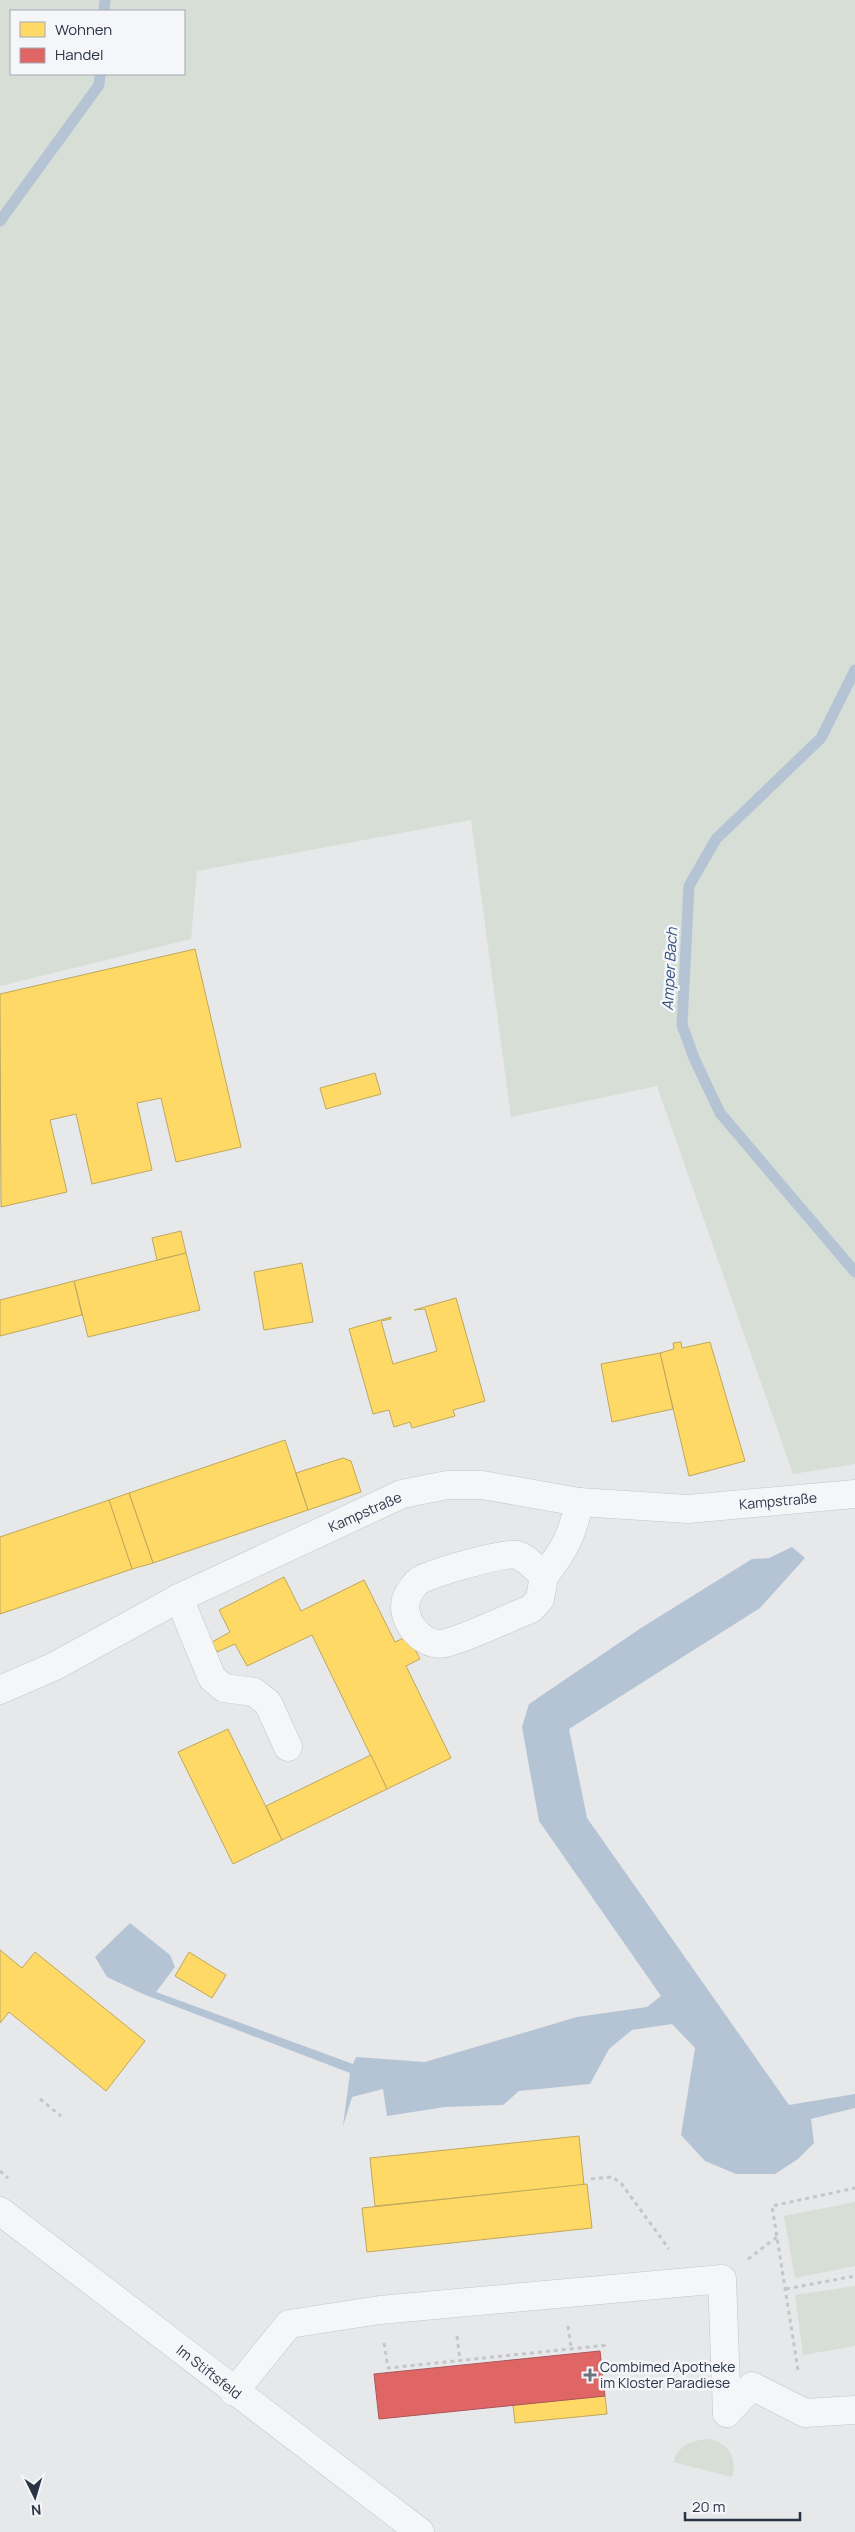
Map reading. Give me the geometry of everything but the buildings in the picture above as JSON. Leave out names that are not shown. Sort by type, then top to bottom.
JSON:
[{"type":"street","name":"Kampstraße","points":[[0,1690],[55,1666],[179,1598],[402,1494],[447,1485],[482,1485],[579,1502],[688,1509],[855,1494]]},
{"type":"street","points":[[544,1576],[519,1556],[505,1555],[420,1580],[408,1595],[407,1616],[414,1632],[429,1641],[445,1643],[531,1609],[540,1600],[544,1576],[566,1546],[573,1530],[579,1502]]},
{"type":"street","points":[[179,1598],[212,1678],[224,1688],[254,1692],[268,1702],[288,1746]]},
{"type":"street","name":"Im Stiftsfeld","points":[[0,2211],[234,2392],[420,2532]]},
{"type":"street","points":[[234,2392],[289,2324],[380,2310],[722,2280],[727,2413],[752,2386],[805,2413],[854,2410]]},
{"type":"path","points":[[40,2100],[61,2116]]},
{"type":"path","points":[[591,2179],[612,2177],[621,2183],[672,2254],[677,2284]]},
{"type":"path","points":[[805,2413],[772,2206],[855,2188]]},
{"type":"path","points":[[786,2289],[855,2276]]},
{"type":"path","points":[[380,2310],[388,2368],[608,2345]]},
{"type":"shaded area","points":[[0,0],[855,0],[855,1464],[793,1474],[657,1086],[511,1117],[471,820],[197,871],[191,939],[0,986]]},
{"type":"shaded area","points":[[855,2202],[855,2266],[795,2278],[784,2216]]},
{"type":"shaded area","points":[[855,2286],[855,2346],[803,2355],[795,2295]]},
{"type":"shaded area","points":[[709,2439],[721,2444],[730,2452],[734,2464],[732,2477],[673,2462],[679,2451],[687,2444]]},
{"type":"water","points":[[792,1547],[805,1558],[760,1608],[569,1729],[587,1818],[789,2105],[855,2094],[855,2108],[811,2119],[814,2143],[798,2159],[775,2174],[736,2174],[705,2161],[681,2135],[695,2048],[672,2024],[632,2030],[609,2049],[590,2084],[519,2091],[503,2105],[445,2107],[387,2116],[383,2089],[352,2097],[343,2126],[350,2073],[143,1994],[107,1977],[95,1957],[130,1923],[170,1955],[175,1967],[156,1992],[353,2064],[356,2057],[425,2062],[577,2017],[647,2007],[661,1996],[539,1821],[522,1727],[529,1704],[641,1628],[752,1559],[769,1558]]},
{"type":"waterway","points":[[104,10],[105,0]]},
{"type":"waterway","points":[[0,221],[99,85],[100,75]]},
{"type":"waterway","name":"Amper Bach","points":[[855,670],[821,738],[716,839],[689,886],[682,1025],[694,1058],[720,1113],[855,1272]]},
{"type":"place","name":"Combimed Apotheke im Kloster Paradiese","points":[[590,2375]]}]
